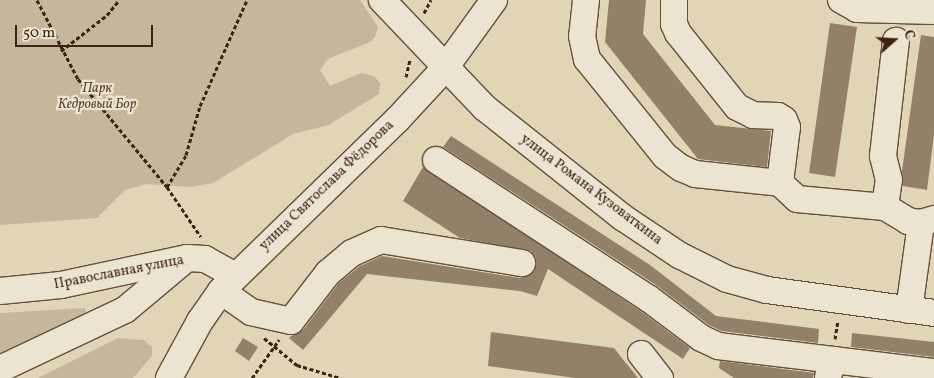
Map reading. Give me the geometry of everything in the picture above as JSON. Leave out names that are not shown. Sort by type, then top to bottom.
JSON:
[{"type":"street","name":"улица Романа Кузоваткина","points":[[382,0],[445,68],[505,124],[622,217],[679,255],[743,285],[840,302],[922,312]]},
{"type":"street","name":"улица Святослава Фёдорова","points":[[169,378],[200,321],[228,283],[397,120],[445,68],[494,0]]},
{"type":"street","points":[[586,0],[582,36],[587,59],[665,156],[681,168],[695,174],[780,182],[797,199],[885,207],[908,221],[927,221],[922,312]]},
{"type":"street","points":[[674,0],[674,24],[678,33],[737,107],[753,115],[778,116],[784,120],[787,127],[780,182]]},
{"type":"street","points":[[841,0],[857,9],[924,7]]},
{"type":"street","points":[[885,207],[889,180],[883,156],[896,41]]},
{"type":"street","points":[[436,160],[648,298],[701,338],[718,346],[830,369],[934,372]]},
{"type":"street","points":[[291,321],[328,273],[352,254],[381,240],[522,263]]},
{"type":"street","points":[[0,370],[125,310],[194,248]]},
{"type":"street","name":"Православная улица","points":[[0,291],[61,285],[194,248],[228,283],[251,312],[291,321]]},
{"type":"street","points":[[642,354],[660,378]]},
{"type":"path","points":[[36,0],[61,51],[78,79],[168,187],[194,248]]},
{"type":"path","points":[[61,51],[106,15],[119,0]]},
{"type":"path","points":[[168,187],[186,155],[200,106],[248,0]]},
{"type":"path","points":[[830,369],[840,302]]},
{"type":"path","points":[[252,378],[291,321]]},
{"type":"green space","name":"Парк Кедровый Бор","points":[[0,0],[360,0],[378,27],[375,37],[370,42],[328,59],[320,70],[330,86],[361,73],[374,76],[380,83],[379,94],[329,125],[293,134],[213,183],[191,187],[146,184],[125,190],[97,218],[0,225]]},
{"type":"green space","points":[[85,308],[87,320],[0,356],[0,313]]},
{"type":"green space","points":[[118,338],[144,340],[152,347],[152,356],[133,378],[38,378]]},
{"type":"building","points":[[609,0],[646,0],[643,34],[715,125],[771,131],[767,167],[698,159],[605,42]]},
{"type":"building","points":[[830,23],[857,27],[835,177],[809,173]]},
{"type":"building","points":[[921,35],[934,37],[934,135],[927,190],[903,186],[902,171]]},
{"type":"building","points":[[451,136],[650,265],[716,316],[819,329],[818,343],[722,331],[709,325],[656,285],[443,147]]},
{"type":"building","points":[[423,167],[639,310],[690,348],[683,359],[548,269],[537,296],[520,291],[367,274],[303,350],[289,338],[303,330],[339,283],[360,266],[382,256],[520,278],[534,272],[536,258],[531,251],[460,238],[403,201]]},
{"type":"building","points":[[491,332],[614,348],[638,378],[575,378],[488,366]]},
{"type":"building","points":[[852,333],[934,342],[934,357],[851,347]]},
{"type":"building","points":[[243,338],[258,347],[249,361],[235,351]]},
{"type":"building","points":[[720,361],[814,373],[813,378],[734,378],[719,368]]}]
